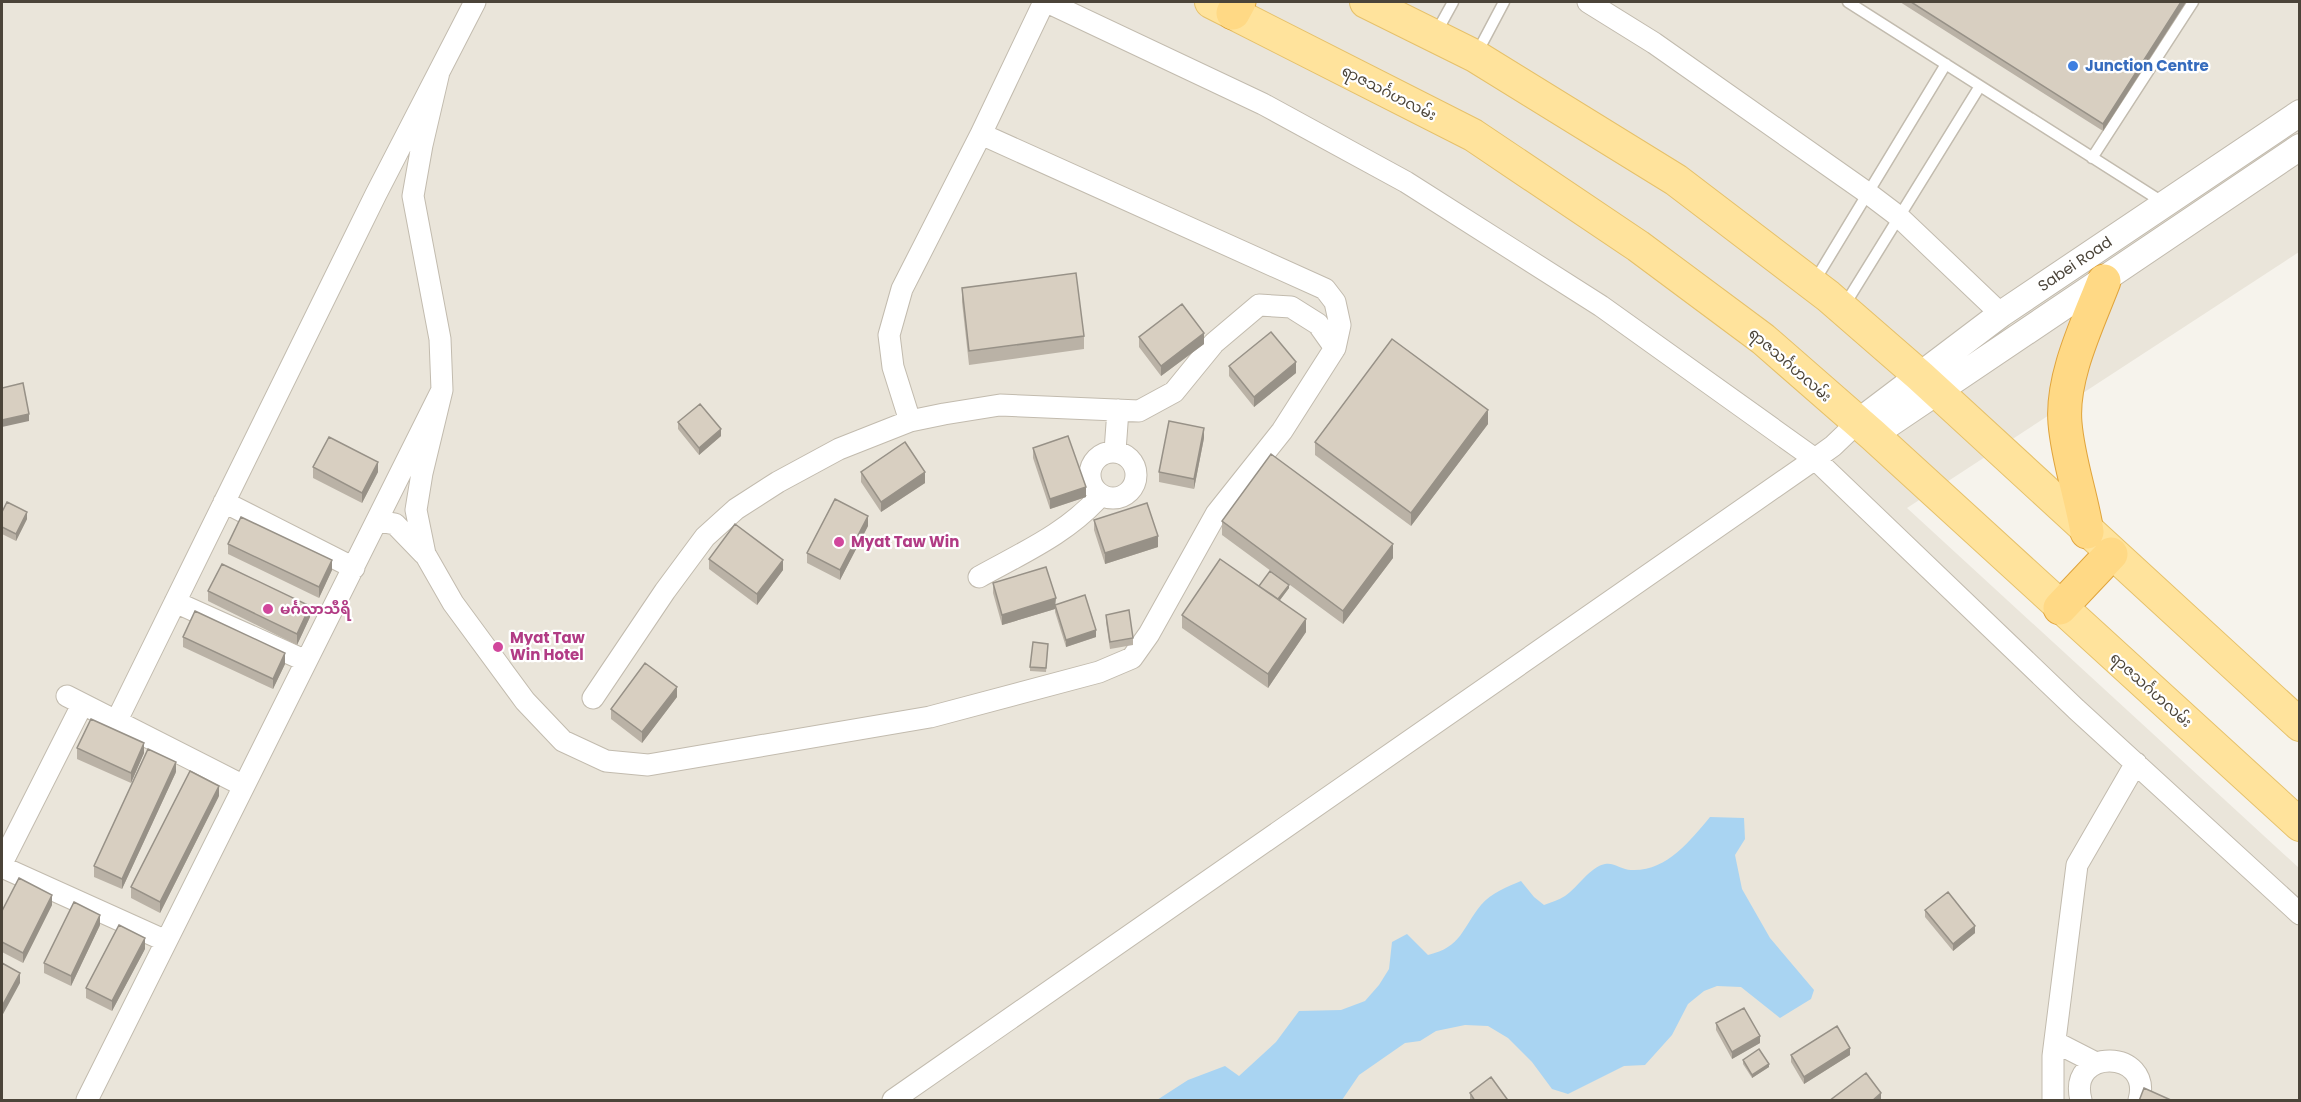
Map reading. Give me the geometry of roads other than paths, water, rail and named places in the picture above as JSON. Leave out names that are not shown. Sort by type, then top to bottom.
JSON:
[{"type":"highway","points":[[2087,532],[2064,420],[2071,374],[2080,342],[2104,281]]},
{"type":"highway","points":[[2060,608],[2112,555]]},
{"type":"main road","points":[[1366,2],[1475,56],[1676,180],[1813,284],[1928,384],[2300,725]]},
{"type":"main road","name":"ရာဇသင်္ဂဟလမ်း","points":[[1228,5],[1473,135],[1638,246],[1753,332],[1865,429],[2300,825]]},
{"type":"street","points":[[117,720],[376,194],[475,2]]},
{"type":"street","points":[[910,422],[893,367],[889,335],[902,289],[1045,2],[1263,104],[1406,182],[1601,306],[1815,459],[2136,764],[2300,914]]},
{"type":"street","points":[[1588,2],[1654,43],[1869,194],[1898,216],[2001,314]]},
{"type":"street","points":[[424,554],[416,510],[422,473],[442,390],[440,339],[413,196],[439,72]]},
{"type":"street","name":"Sabei Road","points":[[1928,384],[2001,314],[2300,113]]},
{"type":"street","points":[[378,521],[395,524],[424,554],[453,603],[525,701],[563,741],[606,761],[648,765],[930,717],[1100,672],[1132,658],[1149,634],[1216,514],[1282,431],[1335,348],[1340,326],[1335,302],[1325,289],[981,134]]},
{"type":"street","name":"Sabei Road","points":[[1865,429],[1928,384],[2020,334],[2104,281],[2300,147]]},
{"type":"street","points":[[593,698],[665,591],[705,537],[736,509],[778,482],[839,449],[910,422],[1000,405],[1139,411],[1174,392],[1214,343],[1259,304],[1291,307],[1318,324],[1335,348]]},
{"type":"street","points":[[87,1101],[442,390]]},
{"type":"street","points":[[1115,451],[1118,410]]},
{"type":"street","points":[[892,1101],[1833,446],[1865,429]]},
{"type":"street","points":[[1115,451],[1131,460],[1135,467],[1135,483],[1129,492],[1114,498],[1101,495],[1094,490],[1090,482],[1090,468],[1094,460],[1103,453],[1115,451]]},
{"type":"street","points":[[979,577],[1062,531],[1091,507],[1101,495]]},
{"type":"street","points":[[224,502],[354,568]]},
{"type":"street","points":[[175,602],[306,661]]},
{"type":"street","points":[[166,941],[2,865],[75,700],[244,786]]},
{"type":"street","points":[[2053,1101],[2055,1042],[2077,866],[2136,764]]},
{"type":"street","points":[[2055,1042],[2096,1064]]},
{"type":"street","points":[[2079,1100],[2082,1078],[2096,1064],[2115,1060],[2132,1070],[2140,1087],[2139,1101]]},
{"type":"lane","points":[[1435,35],[1453,2]]},
{"type":"lane","points":[[1475,56],[1504,2]]},
{"type":"lane","points":[[1848,2],[2165,203]]},
{"type":"lane","points":[[2092,158],[2193,2]]},
{"type":"lane","points":[[1813,284],[1946,64]]},
{"type":"lane","points":[[1842,309],[1980,86]]},
{"type":"water","points":[[1710,817],[1744,818],[1745,839],[1735,855],[1742,889],[1770,938],[1814,990],[1811,999],[1780,1018],[1741,987],[1717,986],[1704,991],[1688,1004],[1672,1035],[1645,1065],[1624,1066],[1568,1094],[1552,1089],[1532,1062],[1508,1038],[1488,1026],[1465,1025],[1436,1031],[1420,1041],[1405,1043],[1359,1075],[1342,1100],[1157,1100],[1188,1080],[1225,1066],[1239,1076],[1276,1042],[1299,1011],[1341,1010],[1365,1001],[1389,969],[1392,942],[1407,934],[1428,955],[1439,951],[1455,942],[1485,901],[1505,888],[1521,881],[1544,905],[1565,896],[1589,873],[1605,864],[1628,870],[1655,866],[1685,845]]},
{"type":"place","name":"Junction Centre","points":[[2073,66]]},
{"type":"place","name":"Myat Taw Win","points":[[839,542]]},
{"type":"place","name":"မင်္ဂလာသီရိ","points":[[268,609]]},
{"type":"place","name":"Myat Taw Win Hotel","points":[[498,647]]}]
